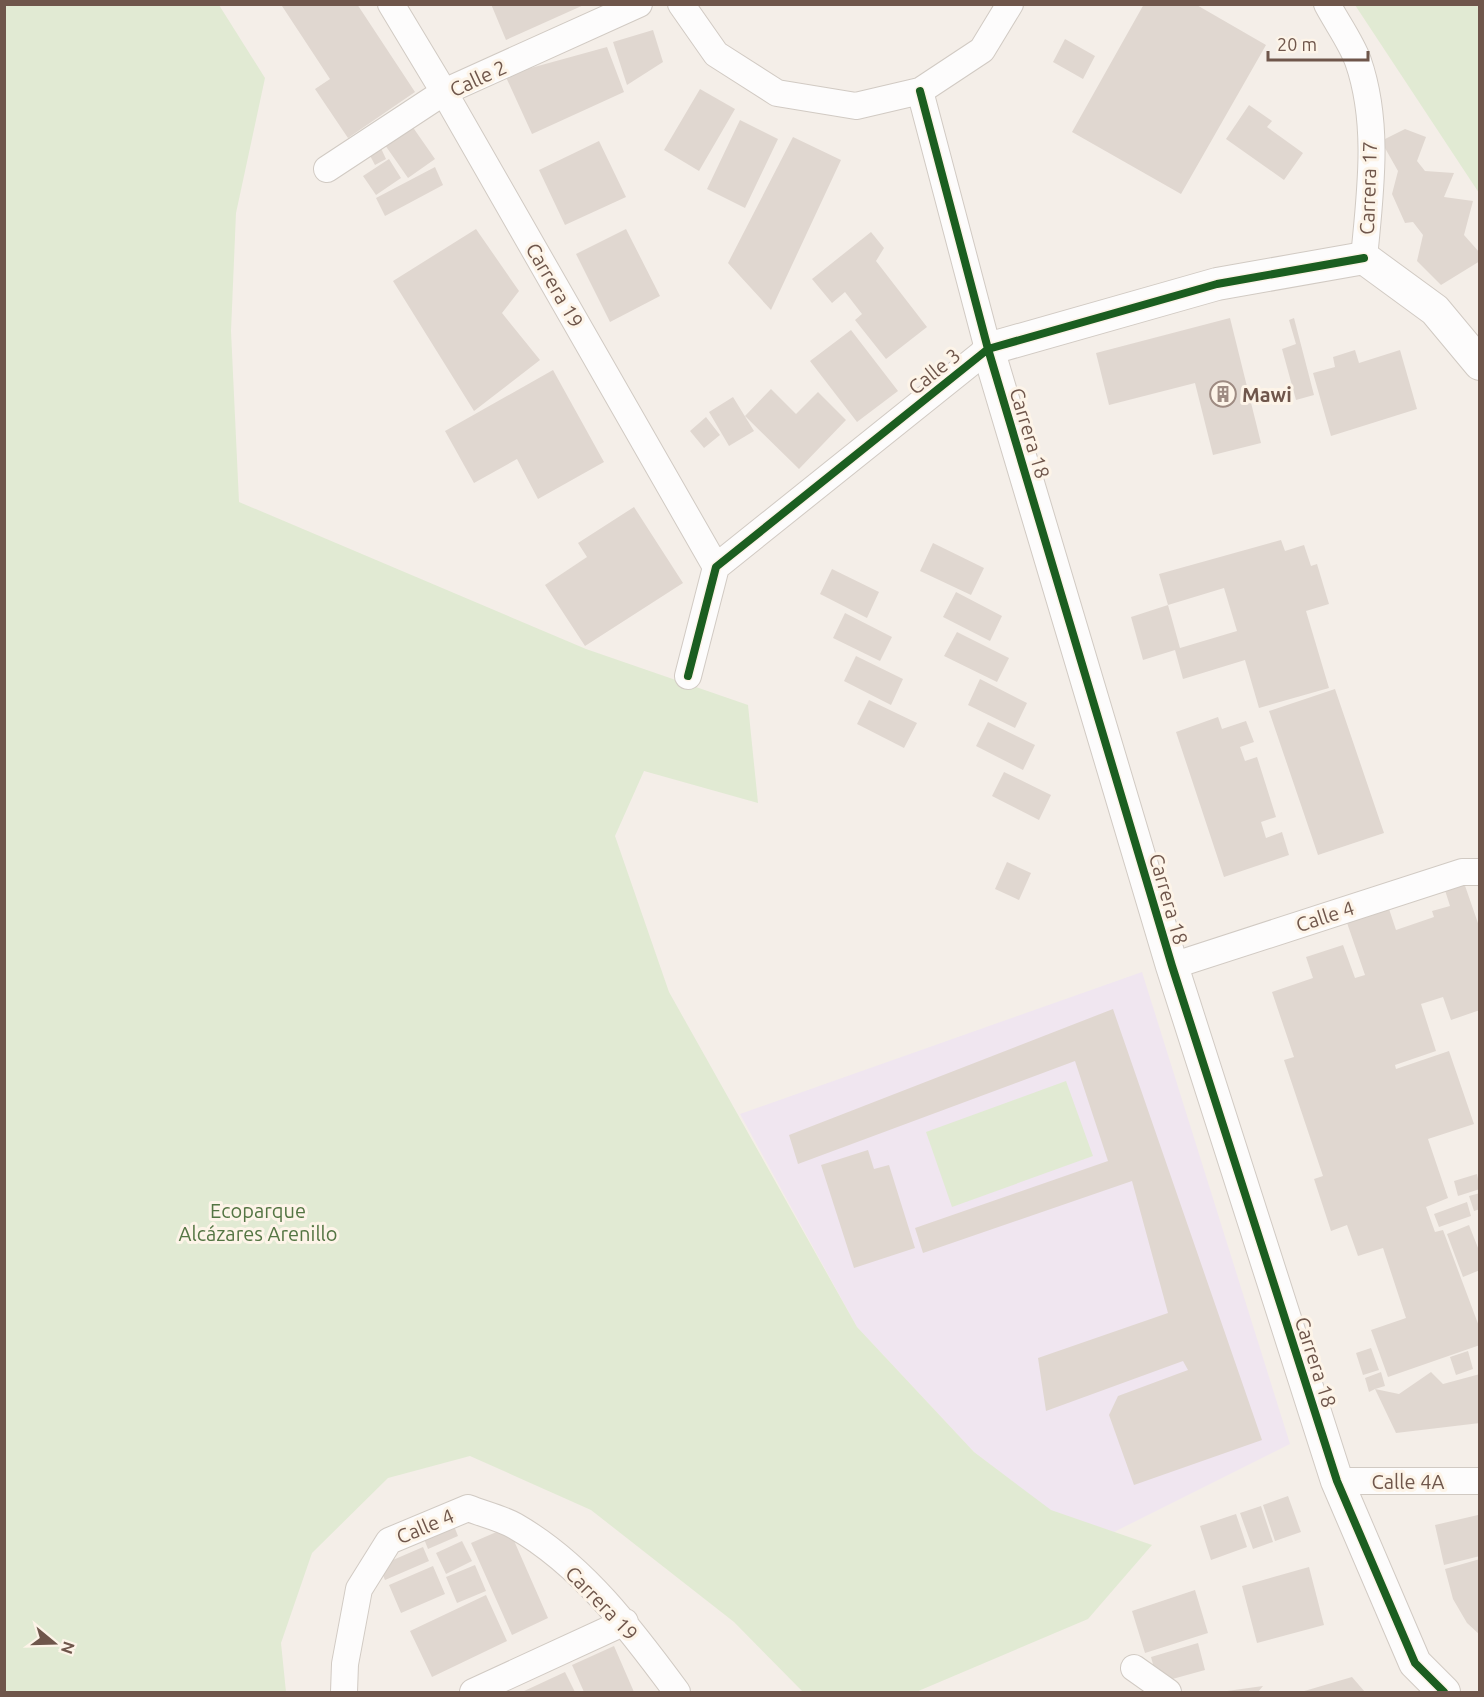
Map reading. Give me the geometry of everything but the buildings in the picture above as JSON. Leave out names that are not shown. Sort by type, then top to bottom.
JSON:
[{"type":"street","name":"Carrera 19","points":[[391,4],[444,92],[716,567]]},
{"type":"street","name":"Calle 2","points":[[327,169],[444,92],[639,4]]},
{"type":"street","points":[[681,4],[716,54],[777,93],[856,106],[920,91],[982,50],[1010,4]]},
{"type":"street","name":"Carrera 17","points":[[1328,4],[1358,60],[1369,106],[1372,179],[1364,258],[1435,310],[1479,364]]},
{"type":"street","name":"Carrera 18","points":[[920,91],[988,349],[1172,966],[1337,1481],[1415,1663],[1444,1692]]},
{"type":"street","name":"Calle 3","points":[[716,567],[988,349],[1217,284],[1364,258]]},
{"type":"street","points":[[688,676],[716,567]]},
{"type":"street","name":"Calle 4","points":[[1172,966],[1462,872],[1479,872]]},
{"type":"street","name":"Calle 4A","points":[[1337,1481],[1479,1481]]},
{"type":"street","name":"Calle 4","points":[[344,1692],[345,1664],[359,1589],[389,1541],[468,1508],[514,1526]]},
{"type":"street","name":"Carrera 19","points":[[514,1526],[557,1556],[625,1622],[677,1692]]},
{"type":"street","points":[[473,1692],[625,1622]]},
{"type":"street","points":[[1134,1668],[1168,1692]]},
{"type":"shaded area","points":[[1142,972],[1290,1444],[1114,1532],[1051,1511],[974,1452],[857,1327],[740,1114]]},
{"type":"green space","name":"Ecoparque Alcázares Arenillo","points":[[5,5],[219,5],[265,78],[236,213],[231,331],[239,502],[586,649],[748,705],[758,803],[644,771],[615,836],[669,992],[857,1327],[974,1452],[1051,1510],[1152,1545],[1088,1619],[916,1692],[803,1692],[734,1622],[591,1510],[470,1456],[388,1478],[312,1553],[281,1643],[286,1692],[5,1692]]},
{"type":"green space","points":[[1355,5],[1479,5],[1479,193]]},
{"type":"green space","points":[[1066,1081],[1093,1156],[952,1207],[926,1132]]},
{"type":"cycle path","points":[[920,91],[988,349],[1172,966],[1337,1481],[1415,1663],[1444,1692]]},
{"type":"cycle path","points":[[688,676],[716,567],[988,349],[1217,284],[1364,258]]},
{"type":"place","name":"Mawi","points":[[1223,394]]}]
